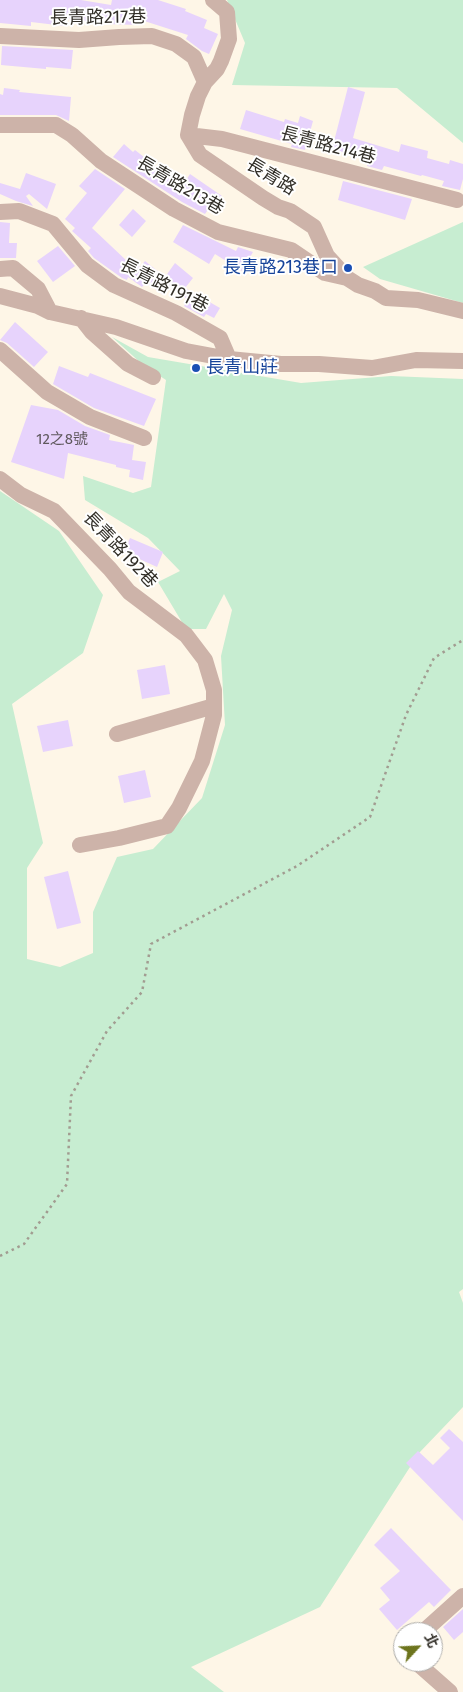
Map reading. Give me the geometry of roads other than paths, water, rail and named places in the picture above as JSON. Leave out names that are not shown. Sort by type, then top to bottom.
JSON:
[{"type":"street","points":[[188,135],[192,115],[205,82],[217,69],[226,50],[229,38],[227,12],[213,0]]},
{"type":"street","name":"長青路217巷","points":[[0,36],[79,40],[152,36],[176,44],[194,58],[205,82]]},
{"type":"street","name":"長青路213巷","points":[[0,125],[56,125],[72,135],[101,161],[174,209],[218,232],[291,250],[325,273],[347,278]]},
{"type":"street","name":"長青路214巷","points":[[188,135],[222,139],[456,200]]},
{"type":"street","name":"長青路","points":[[188,135],[200,155],[208,161],[263,198],[278,207],[290,211],[314,227],[327,256],[347,278],[386,298],[418,300],[446,305],[463,311]]},
{"type":"street","name":"長青路191巷","points":[[0,212],[19,211],[53,224],[87,265],[114,285],[176,313],[220,338],[229,359]]},
{"type":"street","points":[[0,269],[13,268],[26,279],[38,290],[50,312]]},
{"type":"street","points":[[0,296],[38,306],[50,312],[124,329],[173,348],[229,359],[281,364],[319,364],[372,368],[416,360],[463,361]]},
{"type":"street","points":[[81,318],[92,332],[128,364],[153,377]]},
{"type":"street","points":[[0,350],[47,392],[90,417],[144,438]]},
{"type":"street","name":"長青路192巷","points":[[0,479],[21,495],[54,510],[110,569],[128,592],[186,635],[206,660],[214,690],[214,715],[202,761],[179,808],[166,826],[120,838],[80,845]]},
{"type":"street","points":[[116,734],[214,706]]},
{"type":"street","points":[[434,1622],[463,1596]]},
{"type":"street","points":[[427,1672],[450,1692]]},
{"type":"place","name":"長青路213巷口","points":[[348,268]]},
{"type":"place","name":"長青山莊","points":[[196,368]]}]
